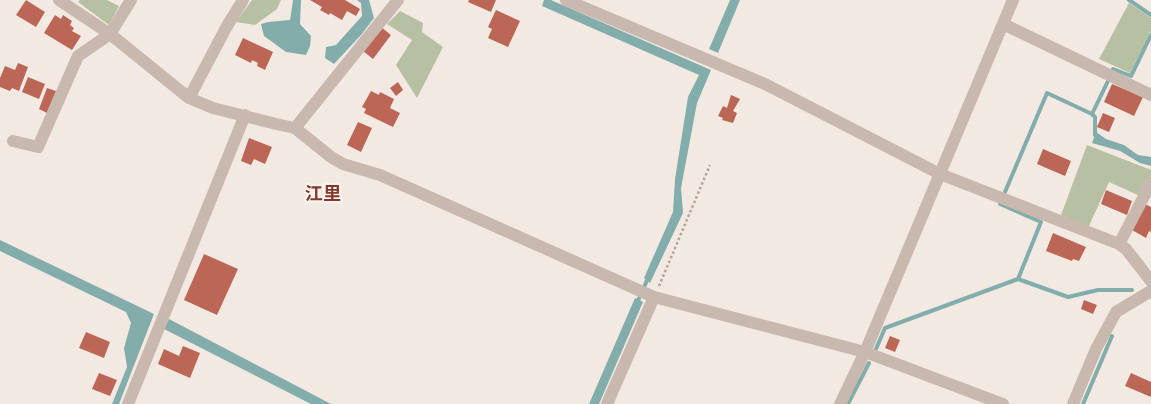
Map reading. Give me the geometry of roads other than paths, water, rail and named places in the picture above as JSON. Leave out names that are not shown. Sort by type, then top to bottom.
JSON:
[{"type":"street","points":[[59,0],[110,34],[189,98],[213,108],[295,128],[331,157],[343,164],[380,175],[649,291],[865,352],[1003,404]]},
{"type":"street","points":[[13,141],[38,147],[78,56],[110,34],[131,0]]},
{"type":"street","points":[[189,98],[243,0]]},
{"type":"street","points":[[295,128],[398,0]]},
{"type":"street","points":[[566,0],[764,84],[940,174],[1119,244],[1151,281]]},
{"type":"street","points":[[840,404],[865,352],[1013,0]]},
{"type":"street","points":[[1003,24],[1151,95]]},
{"type":"street","points":[[128,404],[245,115]]},
{"type":"street","points":[[1119,244],[1151,183]]},
{"type":"street","points":[[1073,404],[1096,349],[1116,312],[1151,290]]},
{"type":"street","points":[[607,404],[649,291]]},
{"type":"water","points":[[293,0],[301,0],[300,24],[311,36],[310,46],[306,55],[286,52],[264,36],[261,24],[290,20]]},
{"type":"water","points":[[357,0],[369,0],[374,18],[334,64],[325,58],[326,47],[336,45],[362,16],[361,3]]},
{"type":"water","points":[[544,0],[551,0],[711,70],[697,103],[681,188],[683,213],[650,283],[644,278],[673,212],[675,179],[688,97],[699,75],[542,6]]},
{"type":"water","points":[[730,0],[740,0],[718,53],[709,49]]},
{"type":"water","points":[[1096,132],[1106,139],[1124,145],[1138,155],[1151,157],[1151,166],[1140,163],[1120,151],[1092,143]]},
{"type":"water","points":[[0,240],[154,314],[119,404],[112,404],[127,367],[124,348],[131,323],[126,312],[0,251]]},
{"type":"water","points":[[635,298],[643,302],[599,404],[589,404]]},
{"type":"water","points":[[169,319],[331,404],[311,404],[164,329]]},
{"type":"waterway","points":[[1129,0],[1151,15]]},
{"type":"waterway","points":[[1113,69],[1131,76],[1151,35]]},
{"type":"waterway","points":[[1005,192],[1047,93],[1092,114],[1108,81]]},
{"type":"waterway","points":[[1092,114],[1095,117],[1095,135],[1097,138]]},
{"type":"waterway","points":[[1000,204],[1041,222],[1018,279]]},
{"type":"waterway","points":[[637,303],[648,278]]},
{"type":"waterway","points":[[876,349],[885,328],[1018,279],[1068,297],[1098,290],[1132,290]]},
{"type":"waterway","points":[[1083,404],[1112,336]]},
{"type":"waterway","points":[[848,404],[869,363]]},
{"type":"district","name":"江里","points":[[323,195]]}]
